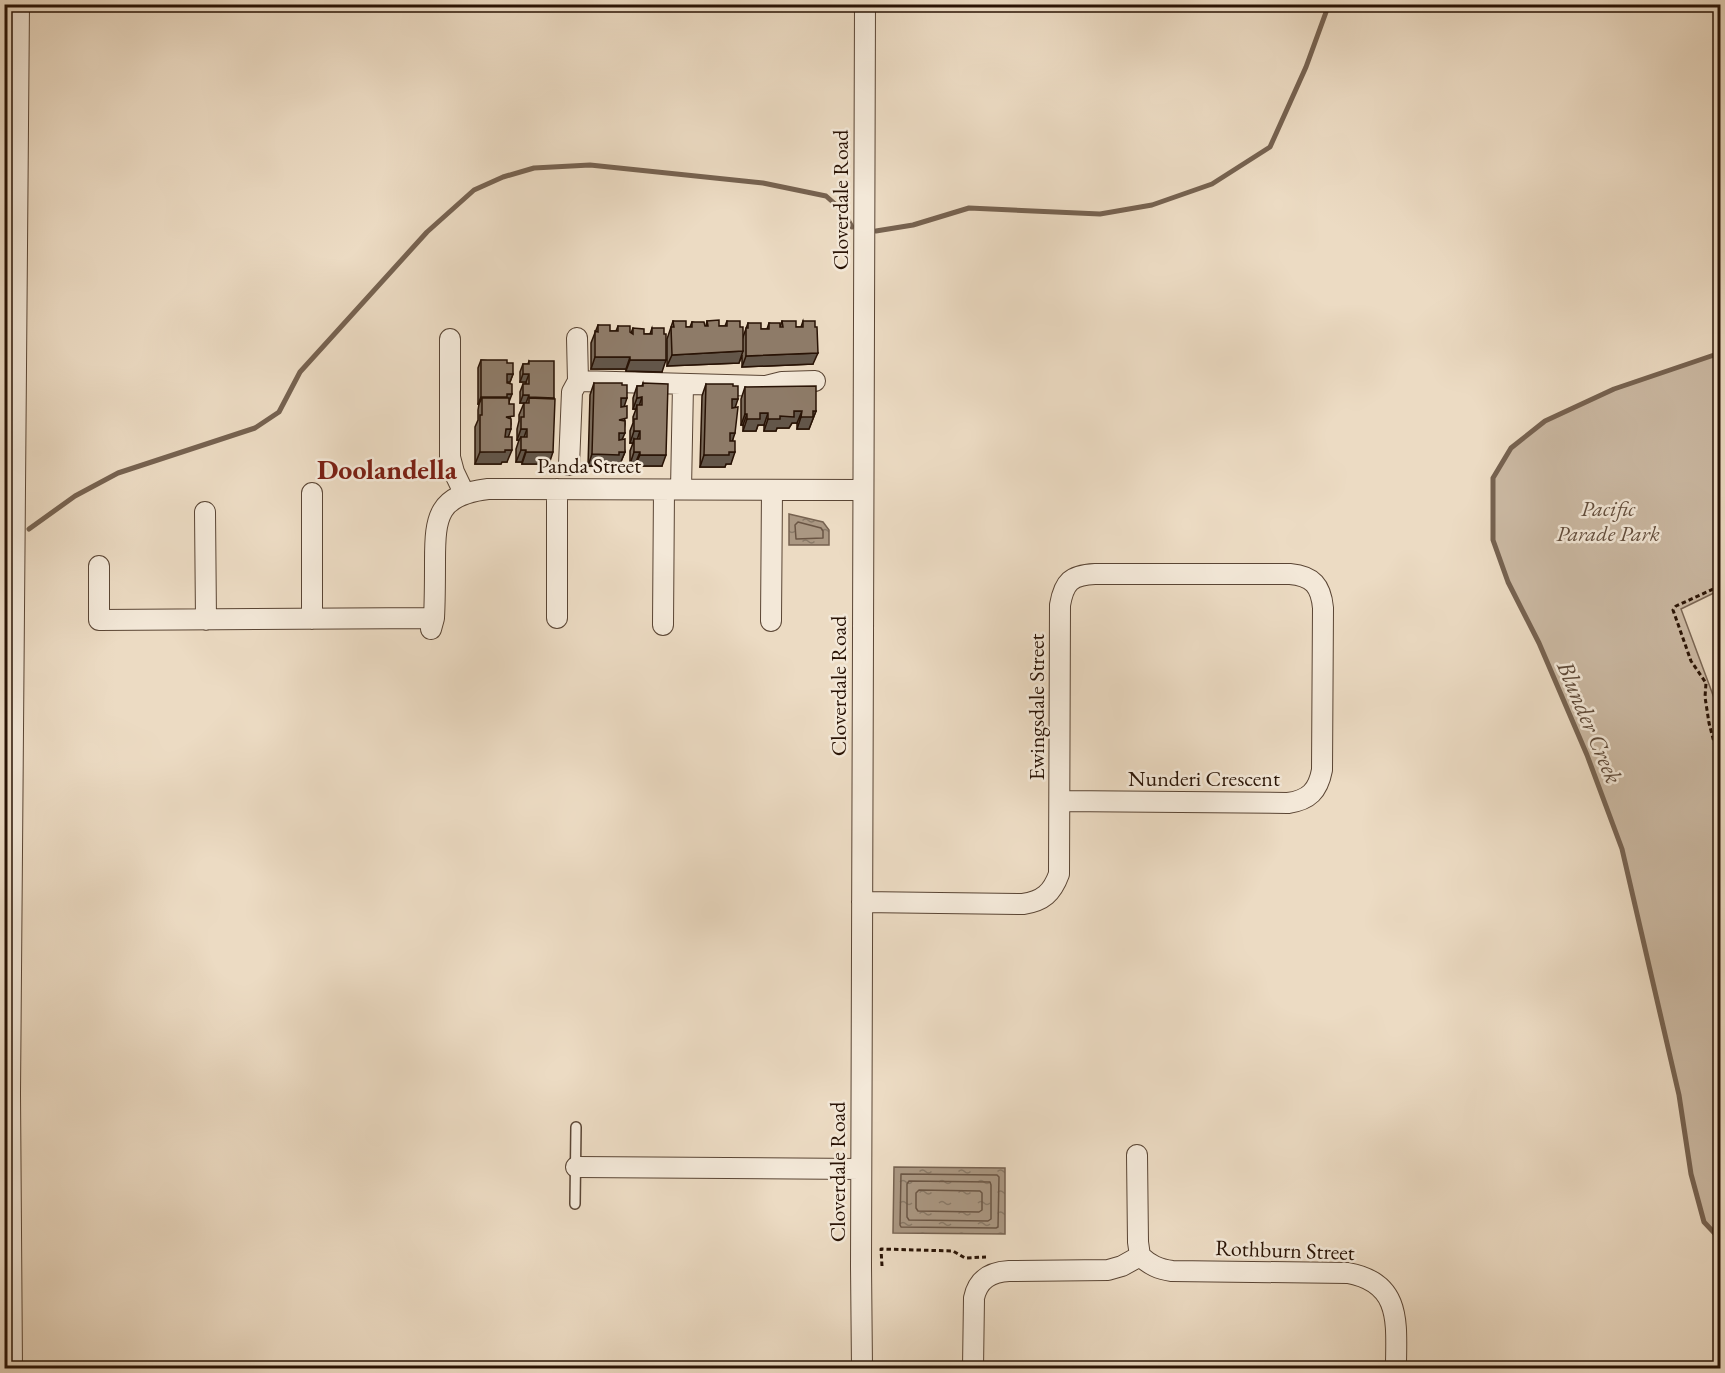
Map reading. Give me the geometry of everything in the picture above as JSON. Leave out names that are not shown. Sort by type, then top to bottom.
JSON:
[{"type":"street","points":[[12,1368],[9,712],[11,165],[19,4]]},
{"type":"street","name":"Cloverdale Road","points":[[862,1368],[865,4]]},
{"type":"street","points":[[569,465],[572,392],[578,381],[577,338]]},
{"type":"street","points":[[99,567],[99,620],[312,619],[433,623],[437,520],[444,508],[464,493],[450,457],[450,339]]},
{"type":"street","points":[[578,381],[766,386],[782,382],[815,381]]},
{"type":"street","points":[[663,625],[672,490],[683,385]]},
{"type":"street","name":"Panda Street","points":[[464,493],[488,489],[863,490]]},
{"type":"street","points":[[557,489],[557,618]]},
{"type":"street","points":[[771,621],[772,490]]},
{"type":"street","points":[[312,493],[312,619]]},
{"type":"street","points":[[205,512],[206,620]]},
{"type":"street","name":"Ewingsdale Street","points":[[862,902],[1023,904],[1035,902],[1050,893],[1059,874],[1060,605],[1065,586],[1071,580],[1083,575],[1095,574],[1290,574],[1308,578],[1316,584]]},
{"type":"street","name":"Nunderi Crescent","points":[[1060,801],[1288,803],[1311,795],[1319,782],[1322,770],[1323,608],[1321,592],[1316,584]]},
{"type":"street","points":[[973,1368],[975,1291],[983,1279],[997,1272],[1108,1270],[1122,1266],[1140,1256],[1137,1155]]},
{"type":"street","points":[[576,1167],[861,1169]]},
{"type":"street","name":"Rothburn Street","points":[[1140,1256],[1151,1265],[1172,1271],[1362,1275],[1379,1285],[1392,1303],[1396,1330],[1396,1368]]},
{"type":"lane","points":[[575,1204],[576,1127]]},
{"type":"path","points":[[1720,586],[1676,606],[1673,610],[1691,661],[1706,683],[1705,697],[1709,723],[1720,765]]},
{"type":"path","points":[[882,1266],[881,1249],[953,1251],[965,1258],[995,1255],[997,1272]]},
{"type":"green space","name":"Pacific Parade Park","points":[[1720,353],[1720,590],[1681,609],[1720,714],[1720,1239],[1704,1222],[1691,1174],[1679,1095],[1622,849],[1587,755],[1539,643],[1508,582],[1493,540],[1493,478],[1511,448],[1545,421],[1614,389]]},
{"type":"water","points":[[789,514],[823,522],[829,530],[829,545],[789,545]]},
{"type":"water","points":[[894,1167],[1005,1168],[1005,1234],[893,1233]]},
{"type":"building","points":[[719,320],[719,326],[727,326],[727,321],[740,321],[740,327],[743,327],[743,351],[672,355],[671,327],[674,327],[673,321],[686,321],[686,327],[692,327],[692,322],[704,322],[705,326],[708,326],[707,321]]},
{"type":"building","points":[[782,321],[796,321],[796,327],[803,327],[803,321],[815,321],[818,353],[746,356],[748,323],[761,323],[761,329],[769,329],[769,323],[780,323],[780,327],[783,327]]},
{"type":"building","points":[[598,325],[610,325],[610,331],[618,331],[618,326],[630,326],[630,332],[633,334],[633,328],[644,329],[644,334],[652,334],[652,328],[664,328],[666,360],[595,357],[595,331],[598,332]]},
{"type":"building","points":[[481,360],[507,360],[507,363],[513,363],[513,374],[507,374],[507,383],[512,384],[512,394],[507,394],[507,397],[481,397]]},
{"type":"building","points":[[529,361],[554,361],[554,398],[523,395],[523,384],[529,384],[529,374],[523,374],[523,364],[529,364]]},
{"type":"building","points":[[594,383],[627,385],[627,398],[621,398],[621,407],[627,406],[627,418],[619,420],[625,421],[625,433],[619,433],[619,440],[625,439],[625,452],[619,452],[619,455],[592,454]]},
{"type":"building","points":[[643,383],[668,384],[666,455],[640,455],[640,452],[634,452],[634,439],[640,439],[640,431],[634,431],[634,419],[637,419],[637,405],[642,405],[642,397],[637,398],[637,386],[643,386]]},
{"type":"building","points":[[706,384],[738,386],[738,399],[732,399],[732,408],[738,407],[735,433],[730,433],[730,441],[735,441],[735,452],[729,452],[729,455],[704,455]]},
{"type":"building","points":[[816,386],[816,411],[813,411],[813,417],[801,417],[802,411],[794,411],[794,417],[780,416],[780,419],[768,419],[768,413],[760,413],[760,419],[747,419],[745,387]]},
{"type":"building","points":[[482,398],[509,398],[509,404],[514,404],[514,416],[506,417],[511,419],[511,429],[506,429],[505,437],[512,437],[512,450],[480,452]]},
{"type":"building","points":[[529,398],[555,399],[553,452],[521,450],[521,437],[527,437],[527,429],[521,429],[521,417],[524,417],[524,403],[529,403]]},
{"type":"waterway","points":[[876,231],[913,225],[969,208],[1100,214],[1152,205],[1212,184],[1270,147],[1306,67],[1329,4]]},
{"type":"waterway","points":[[29,529],[75,496],[118,473],[255,428],[279,412],[300,372],[427,232],[474,190],[503,177],[534,168],[590,165],[763,183],[826,196],[843,211],[852,227]]},
{"type":"waterway","name":"Blunder Creek","points":[[1720,353],[1614,389],[1545,421],[1511,448],[1493,478],[1493,540],[1508,582],[1539,643],[1587,755],[1622,849],[1679,1095],[1691,1174],[1704,1222],[1720,1239]]},
{"type":"district","name":"Doolandella","points":[[387,469]]}]
